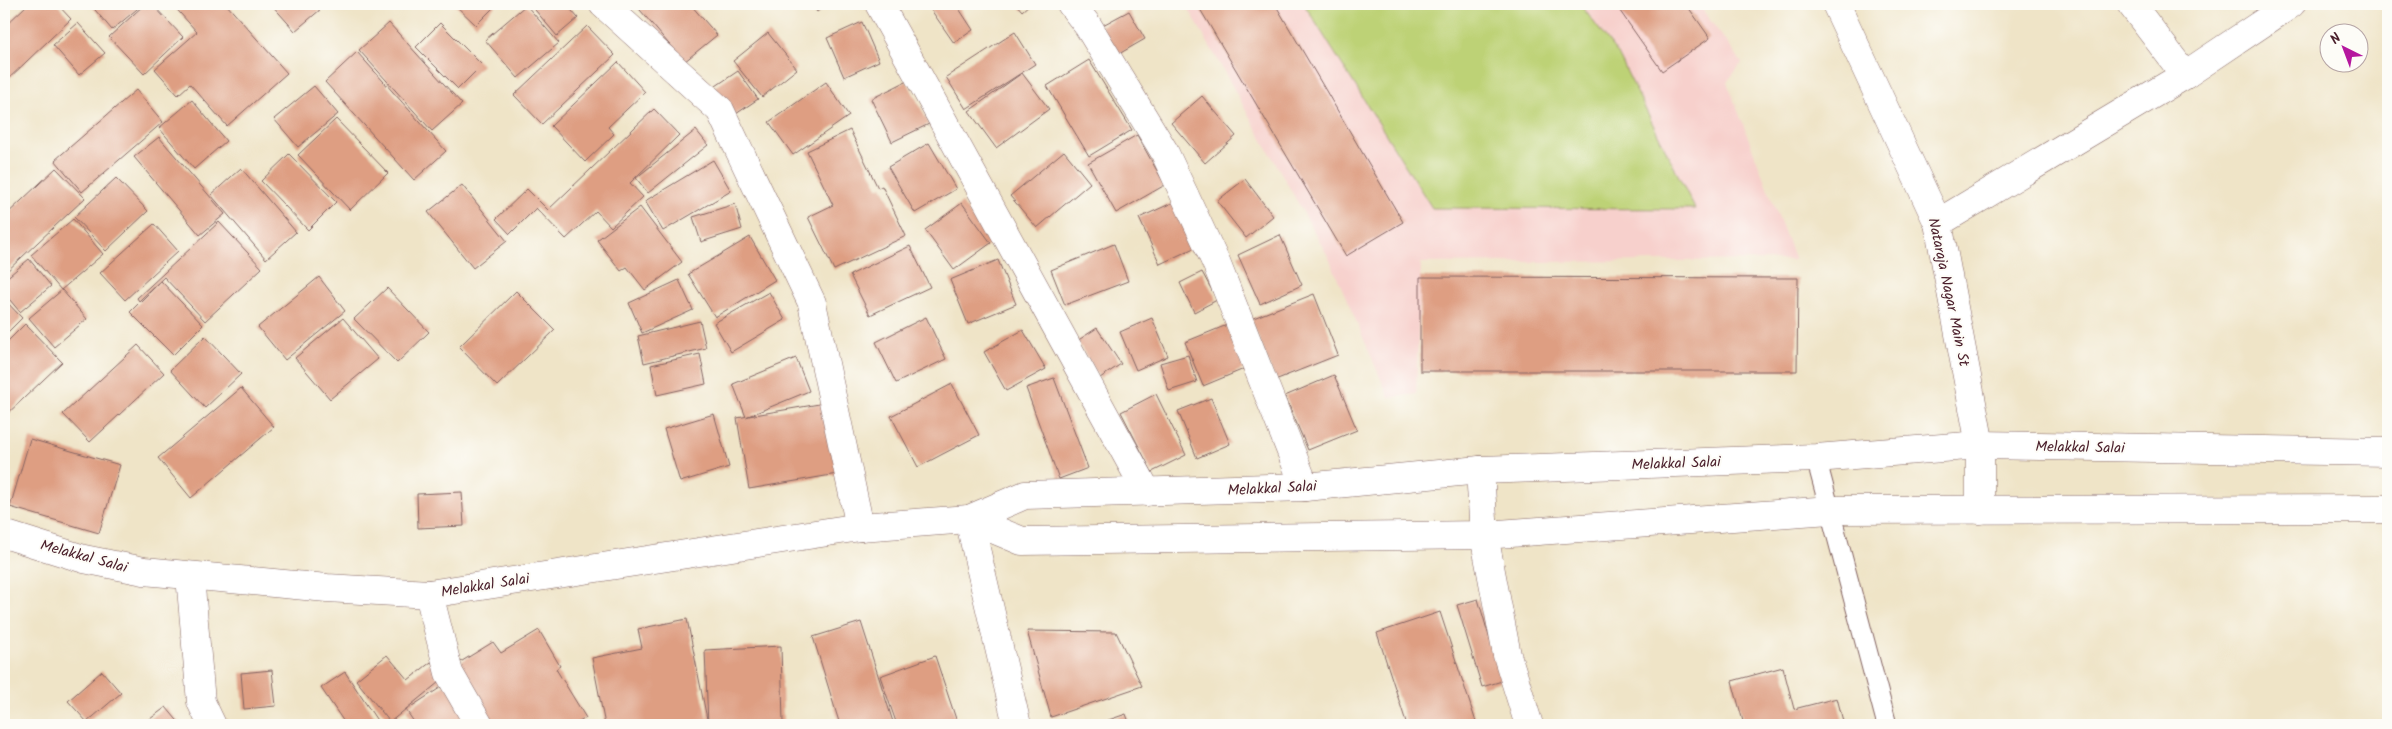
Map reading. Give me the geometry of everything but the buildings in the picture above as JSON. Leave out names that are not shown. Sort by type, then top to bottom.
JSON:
[{"type":"main road","points":[[603,4],[720,110],[812,303],[860,527]]},
{"type":"main road","points":[[879,4],[1147,492]]},
{"type":"main road","points":[[1071,4],[1088,26],[1164,151],[1217,265],[1305,487]]},
{"type":"main road","name":"Nataraja Nagar Main St","points":[[1836,4],[1938,223],[1980,445],[1980,510]]},
{"type":"main road","points":[[2131,4],[2186,75]]},
{"type":"main road","points":[[1938,223],[2186,75],[2291,4]]},
{"type":"main road","name":"Melakkal Salai","points":[[4,534],[84,559],[144,571],[327,588],[429,594],[860,527],[968,519],[1026,495],[1305,487],[1480,470],[1816,458],[1980,445],[2388,452]]},
{"type":"main road","points":[[1480,470],[1484,535],[1507,655],[1529,725]]},
{"type":"main road","name":"Melakkal Salai","points":[[968,519],[1022,541],[1484,535],[1830,510],[2388,509]]},
{"type":"main road","points":[[968,519],[1016,725]]},
{"type":"main road","points":[[190,576],[201,702],[212,725]]},
{"type":"main road","points":[[429,594],[449,673],[479,725]]},
{"type":"lane","points":[[1816,458],[1887,725]]},
{"type":"shaded area","points":[[1186,4],[1698,4],[1742,63],[1727,82],[1795,260],[1421,263],[1416,394],[1389,398],[1329,258]]},
{"type":"green space","points":[[1304,4],[1580,4],[1618,54],[1695,209],[1432,208]]}]
